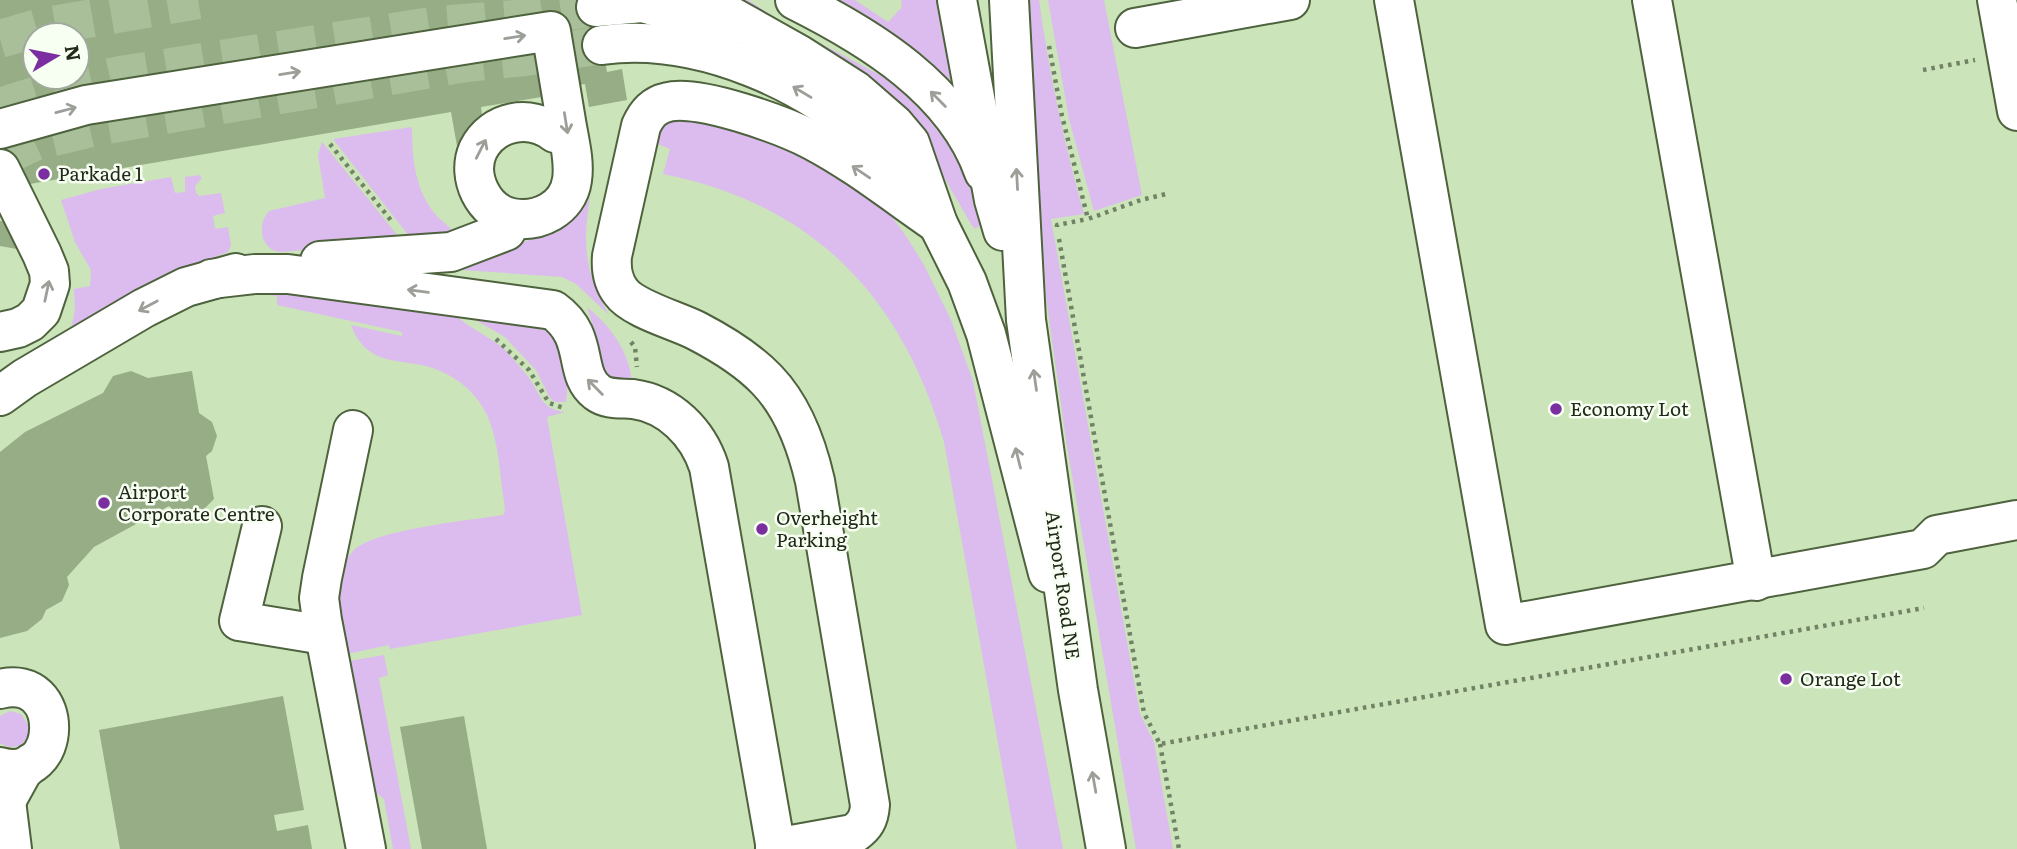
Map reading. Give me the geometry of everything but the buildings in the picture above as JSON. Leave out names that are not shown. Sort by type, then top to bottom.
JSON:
[{"type":"main road","points":[[702,0],[798,54],[856,91],[894,124],[910,144],[938,223],[967,282],[986,334],[1078,690]]},
{"type":"main road","points":[[794,0],[826,10],[910,73],[943,103],[960,124],[980,158],[994,200]]},
{"type":"main road","name":"Airport Road NE","points":[[957,0],[994,200],[1026,320]]},
{"type":"main road","name":"Airport Road NE","points":[[1009,0],[1026,320],[1078,690],[1106,849]]},
{"type":"main road","points":[[1135,28],[1290,0]]},
{"type":"main road","points":[[1394,0],[1505,625],[1923,549],[1937,535],[2017,520]]},
{"type":"main road","points":[[1652,0],[1756,581]]},
{"type":"main road","points":[[1997,0],[2016,102]]},
{"type":"main road","points":[[596,7],[642,3],[763,36]]},
{"type":"main road","points":[[0,129],[86,105],[551,31],[571,149],[572,182],[566,197],[556,208],[543,216],[527,219],[497,214],[484,201],[477,186],[477,152],[485,140],[504,125],[515,122],[534,122],[555,133]]},
{"type":"main road","points":[[602,45],[638,42],[710,53],[783,81],[831,110],[878,148],[938,223]]},
{"type":"main road","points":[[211,279],[255,274],[288,274],[553,310],[571,326],[577,339],[586,378],[597,392],[605,397],[634,400],[658,407],[691,432],[705,452],[709,467],[775,849],[853,834],[866,822],[870,805],[810,459],[785,403],[768,381],[722,345],[635,301],[611,268],[641,126],[651,109],[660,104],[684,100],[772,123],[812,140],[938,223]]},
{"type":"main road","points":[[0,169],[42,254],[49,271],[50,284],[41,311],[30,322],[0,332]]},
{"type":"main road","points":[[0,396],[25,378],[144,308],[186,287],[258,268],[300,262],[451,252],[506,231]]},
{"type":"main road","points":[[353,430],[319,598],[366,849]]},
{"type":"main road","points":[[262,526],[239,621],[324,635]]},
{"type":"main road","points":[[1923,549],[1941,558],[2017,545]]},
{"type":"main road","points":[[0,689],[20,688],[33,694],[43,703],[51,729],[48,743],[41,754],[9,780],[12,849]]},
{"type":"path","points":[[1048,36],[1062,116],[1088,219]]},
{"type":"path","points":[[1923,70],[1976,60]]},
{"type":"path","points":[[330,144],[398,229]]},
{"type":"path","points":[[1166,194],[1088,219],[1057,225],[1144,713],[1160,744],[1179,849]]},
{"type":"path","points":[[489,334],[501,342],[528,370],[549,403],[564,408]]},
{"type":"path","points":[[1160,744],[1924,608]]},
{"type":"shaded area","points":[[723,0],[748,0],[788,26],[880,75],[925,108],[970,172],[980,226],[975,229],[971,224],[931,155]]},
{"type":"shaded area","points":[[839,0],[855,0],[888,22],[902,7],[901,0],[944,0],[958,85],[847,8]]},
{"type":"shaded area","points":[[1028,0],[1039,0],[1058,108],[1084,214],[1051,219],[1140,714],[1154,742],[1173,849],[1136,849],[1066,440],[1046,297]]},
{"type":"shaded area","points":[[1048,0],[1104,0],[1142,195],[1094,211],[1069,119]]},
{"type":"shaded area","points":[[666,115],[769,134],[874,200],[893,218],[924,265],[951,320],[973,381],[1063,849],[1017,849],[944,442],[926,390],[904,343],[876,301],[844,265],[807,234],[765,208],[717,188],[663,174],[670,149],[645,139]]},
{"type":"shaded area","points":[[412,127],[414,162],[419,185],[429,206],[455,235],[413,241],[333,139]]},
{"type":"shaded area","points":[[322,142],[402,241],[282,252],[269,248],[262,230],[269,211],[325,198],[318,155]]},
{"type":"shaded area","points":[[199,175],[202,178],[195,186],[199,196],[221,193],[225,213],[213,216],[215,229],[228,227],[231,245],[228,252],[160,279],[71,329],[75,310],[74,289],[90,286],[91,270],[75,242],[61,200],[101,189],[171,177],[175,193],[185,192],[185,177]]},
{"type":"shaded area","points":[[590,198],[586,245],[590,272],[609,315],[576,284],[562,277],[433,268],[558,232],[577,216]]},
{"type":"shaded area","points":[[286,290],[454,314],[503,348],[545,403],[565,412],[547,417],[582,615],[390,649],[389,645],[347,654],[338,590],[347,559],[363,544],[380,537],[503,515],[505,511],[498,452],[488,417],[465,386],[426,366],[391,360],[372,353],[357,337],[351,325],[402,336],[402,332],[277,305],[277,296],[249,293]]},
{"type":"shaded area","points":[[587,307],[617,339],[630,368],[632,380],[612,378],[602,370],[597,338]]},
{"type":"shaded area","points":[[472,318],[545,325],[570,362],[566,402],[555,402],[550,398],[536,370],[505,337]]},
{"type":"shaded area","points":[[384,655],[388,675],[379,678],[411,849],[393,849],[384,799],[376,793],[349,661]]},
{"type":"shaded area","points":[[10,711],[21,714],[30,728],[23,743],[15,747],[0,743],[0,716]]},
{"type":"tunnel","points":[[0,39],[41,27],[198,0]]},
{"type":"tunnel","points":[[0,107],[50,91],[120,75],[437,25],[515,19],[596,7]]},
{"type":"tunnel","points":[[0,158],[36,141],[101,126],[466,63],[602,45]]},
{"type":"place","name":"Parkade 1","points":[[44,174]]},
{"type":"place","name":"Economy Lot","points":[[1556,409]]},
{"type":"place","name":"Airport Corporate Centre","points":[[104,503]]},
{"type":"place","name":"Overheight Parking","points":[[762,529]]},
{"type":"place","name":"Orange Lot","points":[[1786,679]]}]
